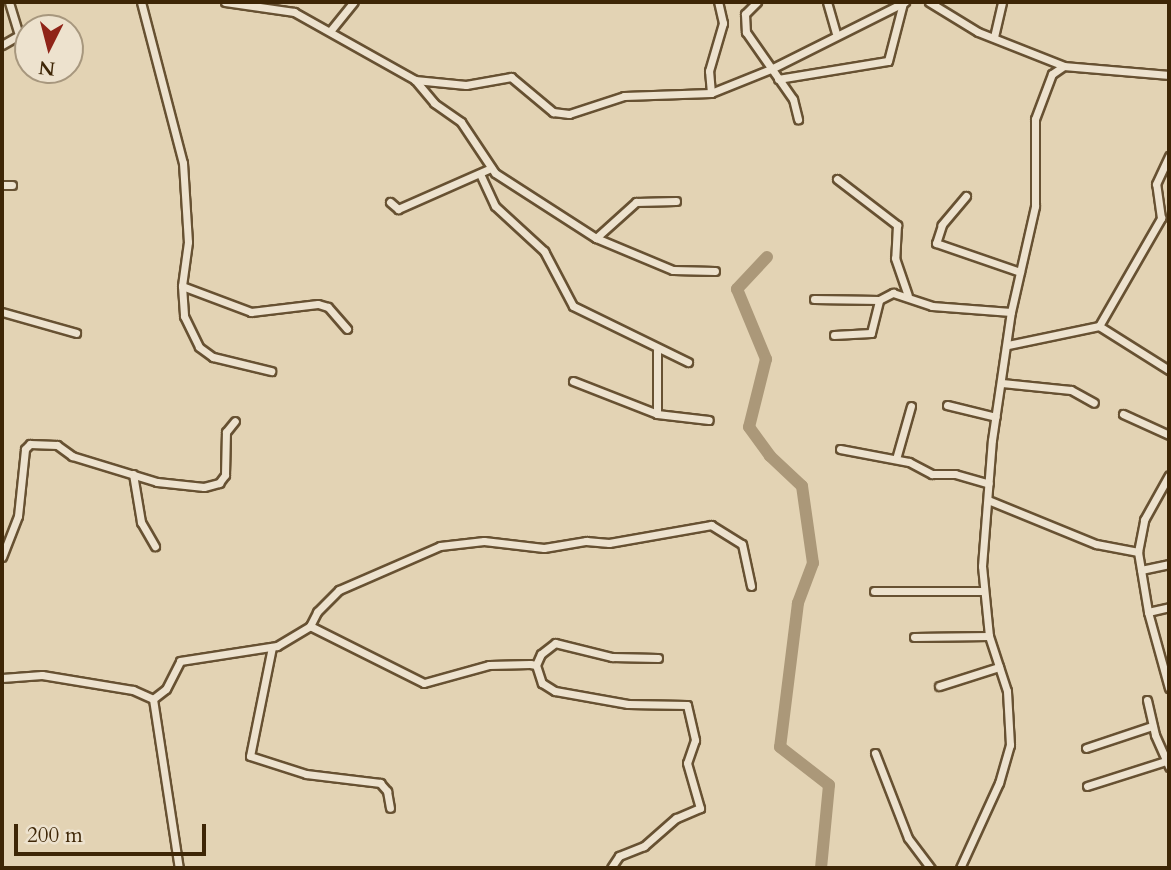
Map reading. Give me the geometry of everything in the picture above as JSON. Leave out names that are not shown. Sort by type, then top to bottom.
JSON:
[{"type":"street","points":[[2,45],[19,35],[9,2]]},
{"type":"street","points":[[141,2],[183,163],[188,242],[182,286],[184,316],[199,347],[213,357],[271,371]]},
{"type":"street","points":[[225,2],[294,12],[331,30],[415,80],[434,103],[461,122],[491,169],[596,238],[673,270],[715,271]]},
{"type":"street","points":[[331,30],[354,2]]},
{"type":"street","points":[[710,93],[709,71],[723,23],[718,2]]},
{"type":"street","points":[[757,2],[745,14],[744,25],[793,99],[798,119]]},
{"type":"street","points":[[827,2],[836,33]]},
{"type":"street","points":[[415,80],[456,85],[511,77],[552,112],[569,114],[624,96],[710,93],[771,69],[836,33],[904,2]]},
{"type":"street","points":[[778,79],[888,61],[904,2]]},
{"type":"street","points":[[929,2],[994,37],[1064,66],[1169,76]]},
{"type":"street","points":[[994,37],[1002,2]]},
{"type":"street","points":[[960,868],[1008,758],[1007,691],[989,636],[982,591],[989,484],[1011,312],[1036,197],[1035,119],[1052,74],[1064,66]]},
{"type":"street","points":[[1099,326],[1161,218],[1156,184],[1169,156]]},
{"type":"street","points":[[390,202],[398,209],[481,176],[491,169]]},
{"type":"street","points":[[481,176],[495,206],[544,251],[573,306],[657,350],[688,362]]},
{"type":"street","points":[[837,179],[897,225],[895,258],[908,295]]},
{"type":"street","points":[[2,185],[12,185]]},
{"type":"street","points":[[966,196],[942,225],[936,243],[1020,272]]},
{"type":"street","points":[[596,238],[636,202],[676,201]]},
{"type":"street","points":[[1161,218],[1169,224]]},
{"type":"street","points":[[182,286],[251,312],[318,304],[328,307],[347,329]]},
{"type":"street","points":[[834,335],[870,333],[879,300],[886,294],[908,295],[923,304],[1011,312]]},
{"type":"street","points":[[814,299],[879,300]]},
{"type":"street","points":[[2,312],[76,333]]},
{"type":"street","points":[[1008,345],[1099,326],[1169,370]]},
{"type":"street","points":[[657,350],[657,414]]},
{"type":"street","points":[[573,381],[657,414],[709,420]]},
{"type":"street","points":[[1002,383],[1071,390],[1094,402]]},
{"type":"street","points":[[947,405],[996,417]]},
{"type":"street","points":[[896,459],[911,406]]},
{"type":"street","points":[[1123,414],[1169,435]]},
{"type":"street","points":[[2,557],[18,516],[25,449],[30,444],[57,445],[72,456],[183,486],[219,483],[225,475],[226,432],[235,421]]},
{"type":"street","points":[[839,449],[896,459],[932,474],[955,474],[989,484]]},
{"type":"street","points":[[133,474],[141,522],[155,546]]},
{"type":"street","points":[[1169,475],[1144,520],[1138,552],[1148,612],[1169,688]]},
{"type":"street","points":[[988,500],[1096,544],[1138,552]]},
{"type":"street","points":[[153,699],[166,689],[177,664],[187,658],[272,647],[310,626],[317,612],[339,590],[418,552],[464,542],[544,548],[640,540],[690,525],[711,525],[742,544],[751,586]]},
{"type":"street","points":[[1141,570],[1169,564]]},
{"type":"street","points":[[874,591],[982,591]]},
{"type":"street","points":[[1148,612],[1169,607]]},
{"type":"street","points":[[310,626],[424,684],[489,665],[536,666]]},
{"type":"street","points":[[914,637],[989,636]]},
{"type":"street","points":[[611,868],[619,856],[644,846],[676,818],[700,808],[687,763],[695,740],[689,709],[684,704],[628,704],[555,691],[542,683],[536,666],[541,654],[555,643],[612,657],[657,658]]},
{"type":"street","points":[[272,647],[250,756],[306,774],[380,782],[387,791],[390,808]]},
{"type":"street","points":[[1161,658],[1169,654]]},
{"type":"street","points":[[939,686],[999,667]]},
{"type":"street","points":[[2,678],[42,675],[133,690],[153,699]]},
{"type":"street","points":[[153,699],[179,868]]},
{"type":"street","points":[[1087,786],[1168,764],[1152,726],[1147,700]]},
{"type":"street","points":[[1086,748],[1152,726]]},
{"type":"street","points":[[876,753],[908,838],[931,868]]},
{"type":"waterway","points":[[767,257],[737,289],[766,359],[749,427],[770,456],[802,486],[813,563],[798,603],[780,747],[829,785],[821,868]]}]
